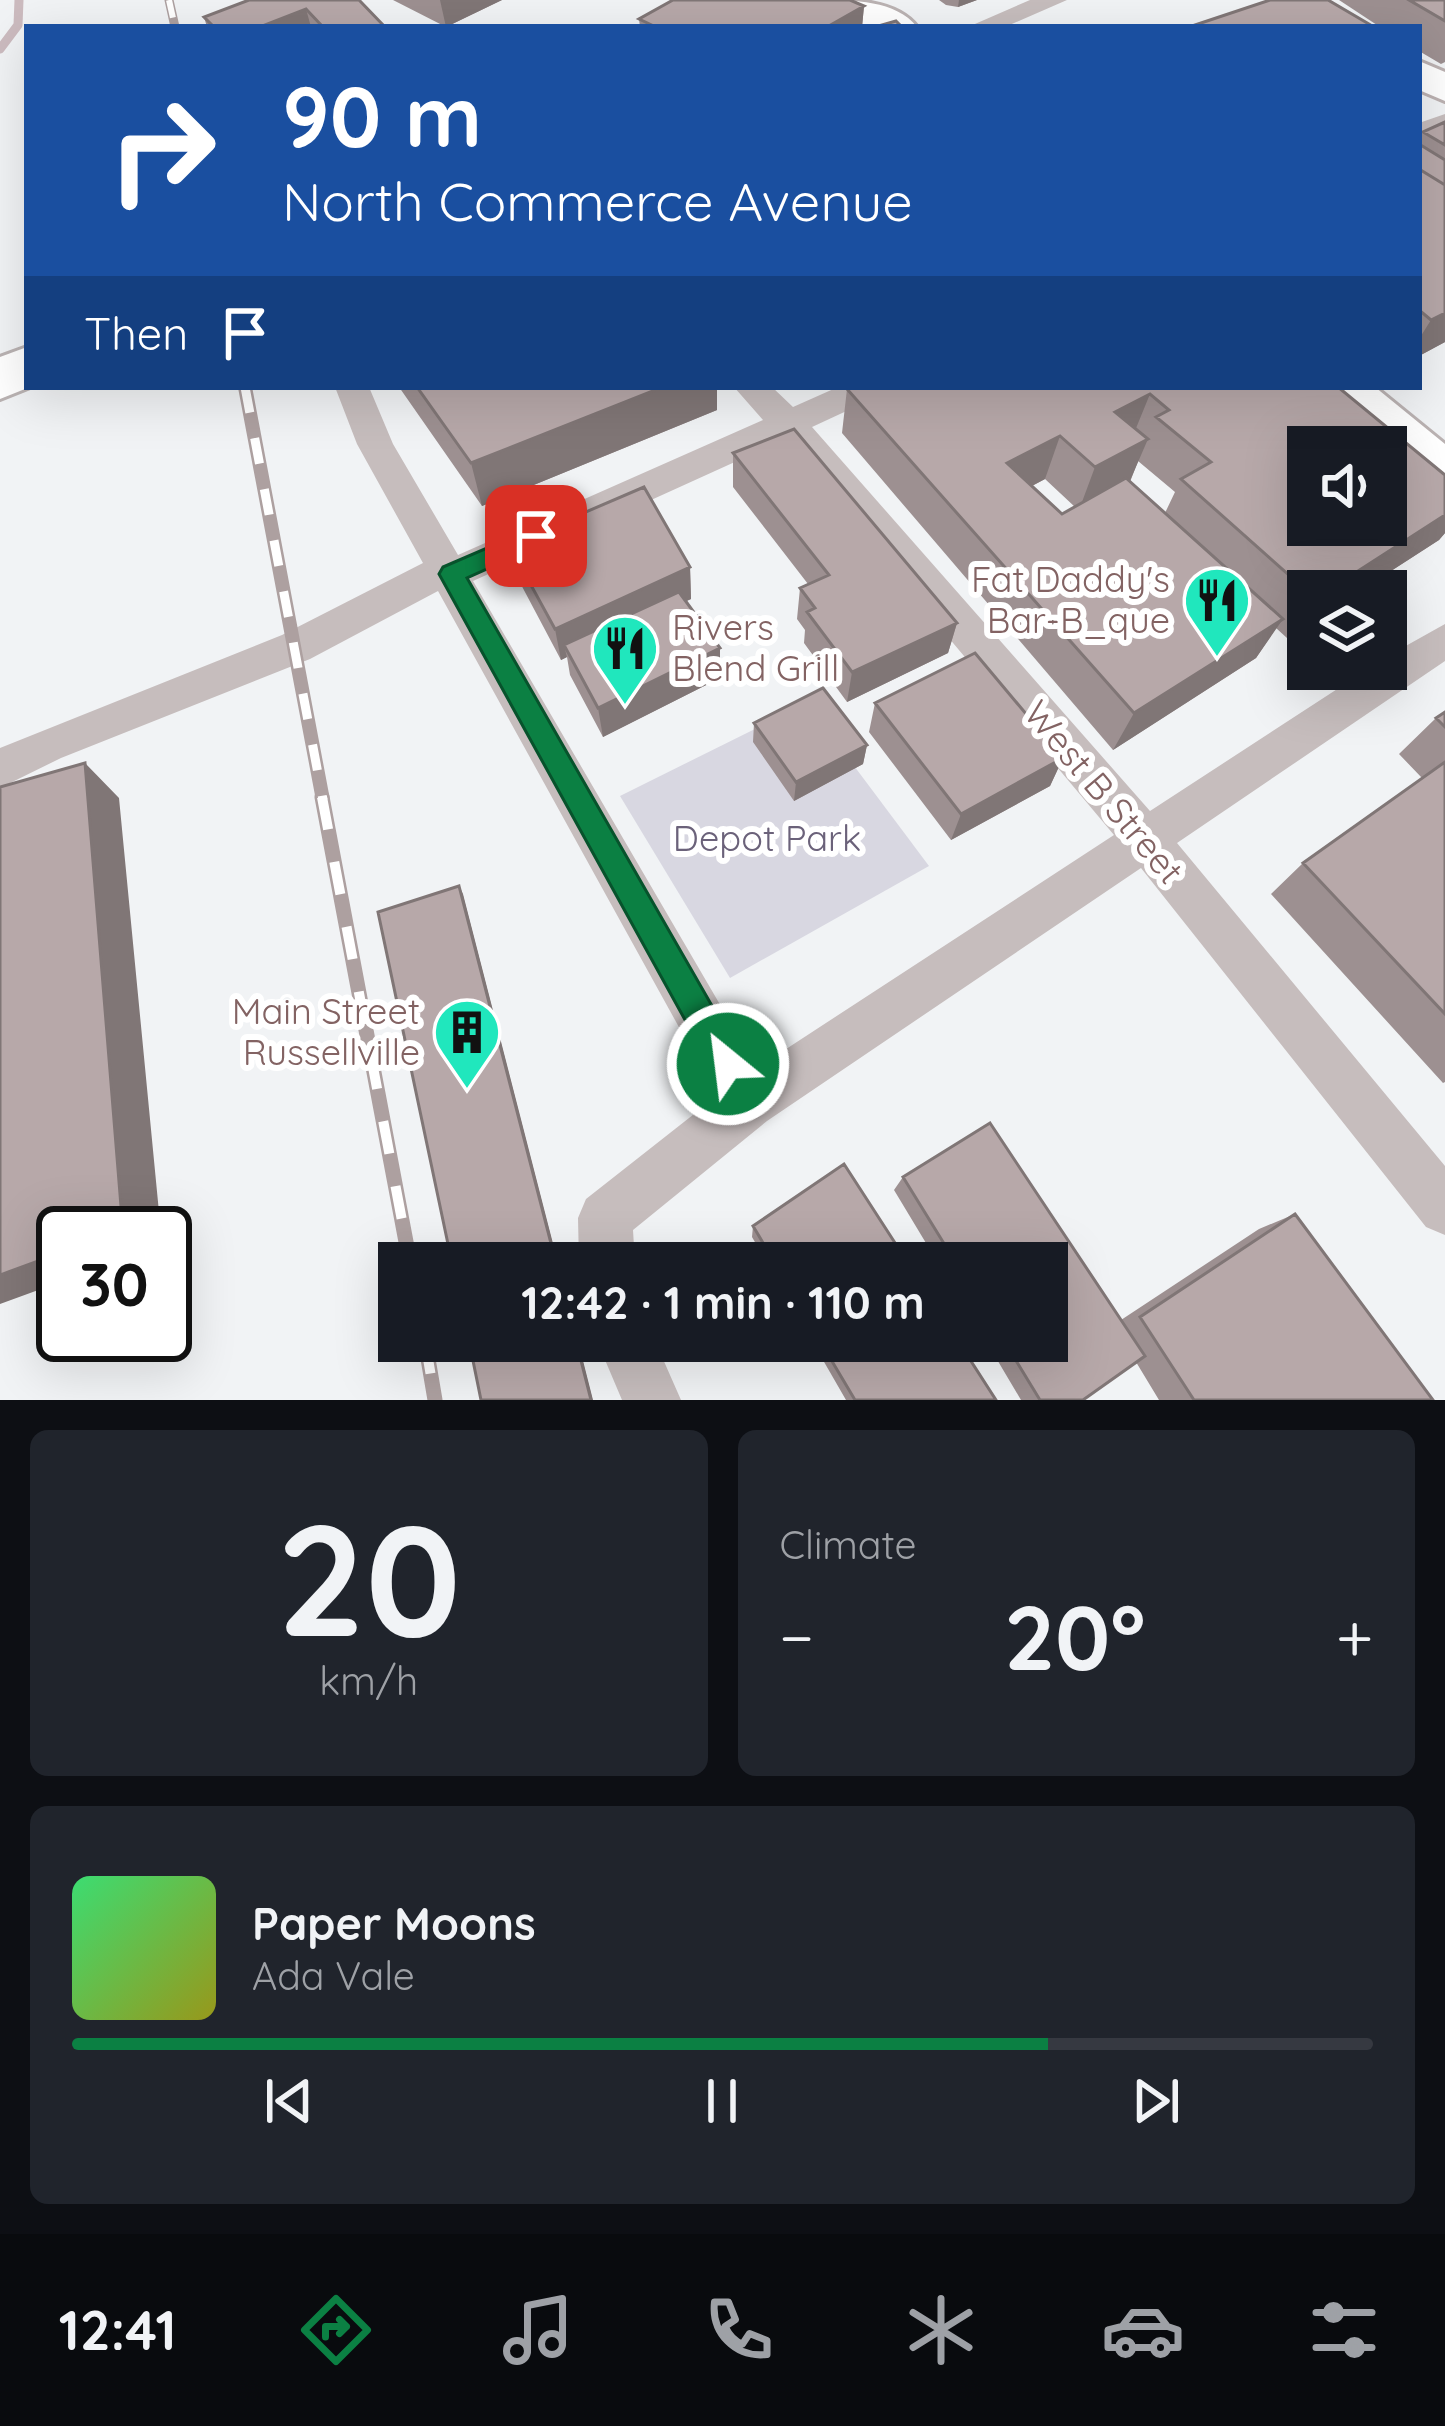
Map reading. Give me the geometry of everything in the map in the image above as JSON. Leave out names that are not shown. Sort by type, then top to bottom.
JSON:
[{"type":"main road","points":[[841,0],[891,24]]},
{"type":"main road","points":[[1344,390],[1445,476]]},
{"type":"street","points":[[989,24],[1054,0]]},
{"type":"street","points":[[353,390],[375,444],[749,1103]]},
{"type":"street","name":"West B Street","points":[[755,390],[1144,837],[1445,1208]]},
{"type":"street","points":[[0,769],[46,745],[296,647],[435,574],[452,574],[863,390]]},
{"type":"street","points":[[606,1242],[605,1218],[749,1103],[1445,640]]},
{"type":"street","points":[[635,1362],[652,1400]]},
{"type":"green space","name":"Depot Park","points":[[807,703],[929,866],[730,978],[620,796]]},
{"type":"building","points":[[249,0],[359,0],[382,24],[320,24],[306,9],[268,24],[211,24],[204,17]]},
{"type":"building","points":[[673,0],[850,0],[864,6],[832,24],[650,24],[639,19]]},
{"type":"building","points":[[1270,0],[1328,0],[1369,24],[1198,24]]},
{"type":"building","points":[[1409,0],[1445,0],[1445,21]]},
{"type":"building","points":[[1445,122],[1445,145],[1423,132]]},
{"type":"building","points":[[1422,146],[1445,160],[1445,185],[1422,171]]},
{"type":"building","points":[[1422,171],[1445,185],[1445,313],[1431,320],[1422,312]]},
{"type":"building","points":[[419,390],[655,390],[471,463]]},
{"type":"building","points":[[848,390],[1342,390],[1385,426],[1287,426],[1287,546],[1397,546],[1360,570],[1287,573],[1181,479],[1211,462],[1156,417],[1169,410],[1150,394],[1115,412],[1148,439],[1095,467],[1060,436],[1007,463],[1062,514],[1126,478],[1283,619],[1134,713]]},
{"type":"building","points":[[794,429],[957,623],[852,672],[807,612],[815,608],[800,588],[829,575],[733,453]]},
{"type":"building","points":[[1407,444],[1445,475],[1445,515],[1407,539]]},
{"type":"building","points":[[644,487],[690,567],[555,629],[509,545]]},
{"type":"building","points":[[679,592],[720,648],[598,708],[564,645]]},
{"type":"building","points":[[975,653],[1063,758],[961,814],[875,703]]},
{"type":"building","points":[[823,688],[867,745],[796,782],[754,723]]},
{"type":"building","points":[[1445,762],[1445,1014],[1303,863]]},
{"type":"building","points":[[85,763],[121,1206],[36,1206],[36,1262],[0,1275],[0,787]]},
{"type":"building","name":"Main Street Russellville","points":[[459,886],[551,1242],[448,1242],[378,912]]},
{"type":"building","points":[[990,1123],[1145,1356],[1083,1400],[1040,1400],[1017,1362],[1068,1362],[1068,1242],[943,1242],[903,1177]]},
{"type":"building","points":[[844,1164],[894,1242],[763,1242],[753,1226]]},
{"type":"building","points":[[1295,1214],[1433,1400],[1194,1400],[1140,1317]]},
{"type":"building","points":[[473,1362],[581,1362],[591,1400],[481,1400]]},
{"type":"building","points":[[832,1362],[972,1362],[996,1400],[855,1400]]},
{"type":"waterway","points":[[0,49],[18,25],[19,0]]},
{"type":"railway","points":[[169,0],[174,24]]},
{"type":"railway","points":[[246,390],[323,800]]},
{"type":"railway","points":[[322,797],[406,1242]]},
{"type":"railway","points":[[429,1362],[435,1400]]},
{"type":"place","name":"Fat Daddy's Bar-B_que","points":[[1217,659]]},
{"type":"place","name":"Rivers Blend Grill","points":[[625,707]]},
{"type":"place","name":"Main Street Russellville","points":[[467,1091]]},
{"type":"route","points":[[536,536],[452,574],[728,1064]]}]
